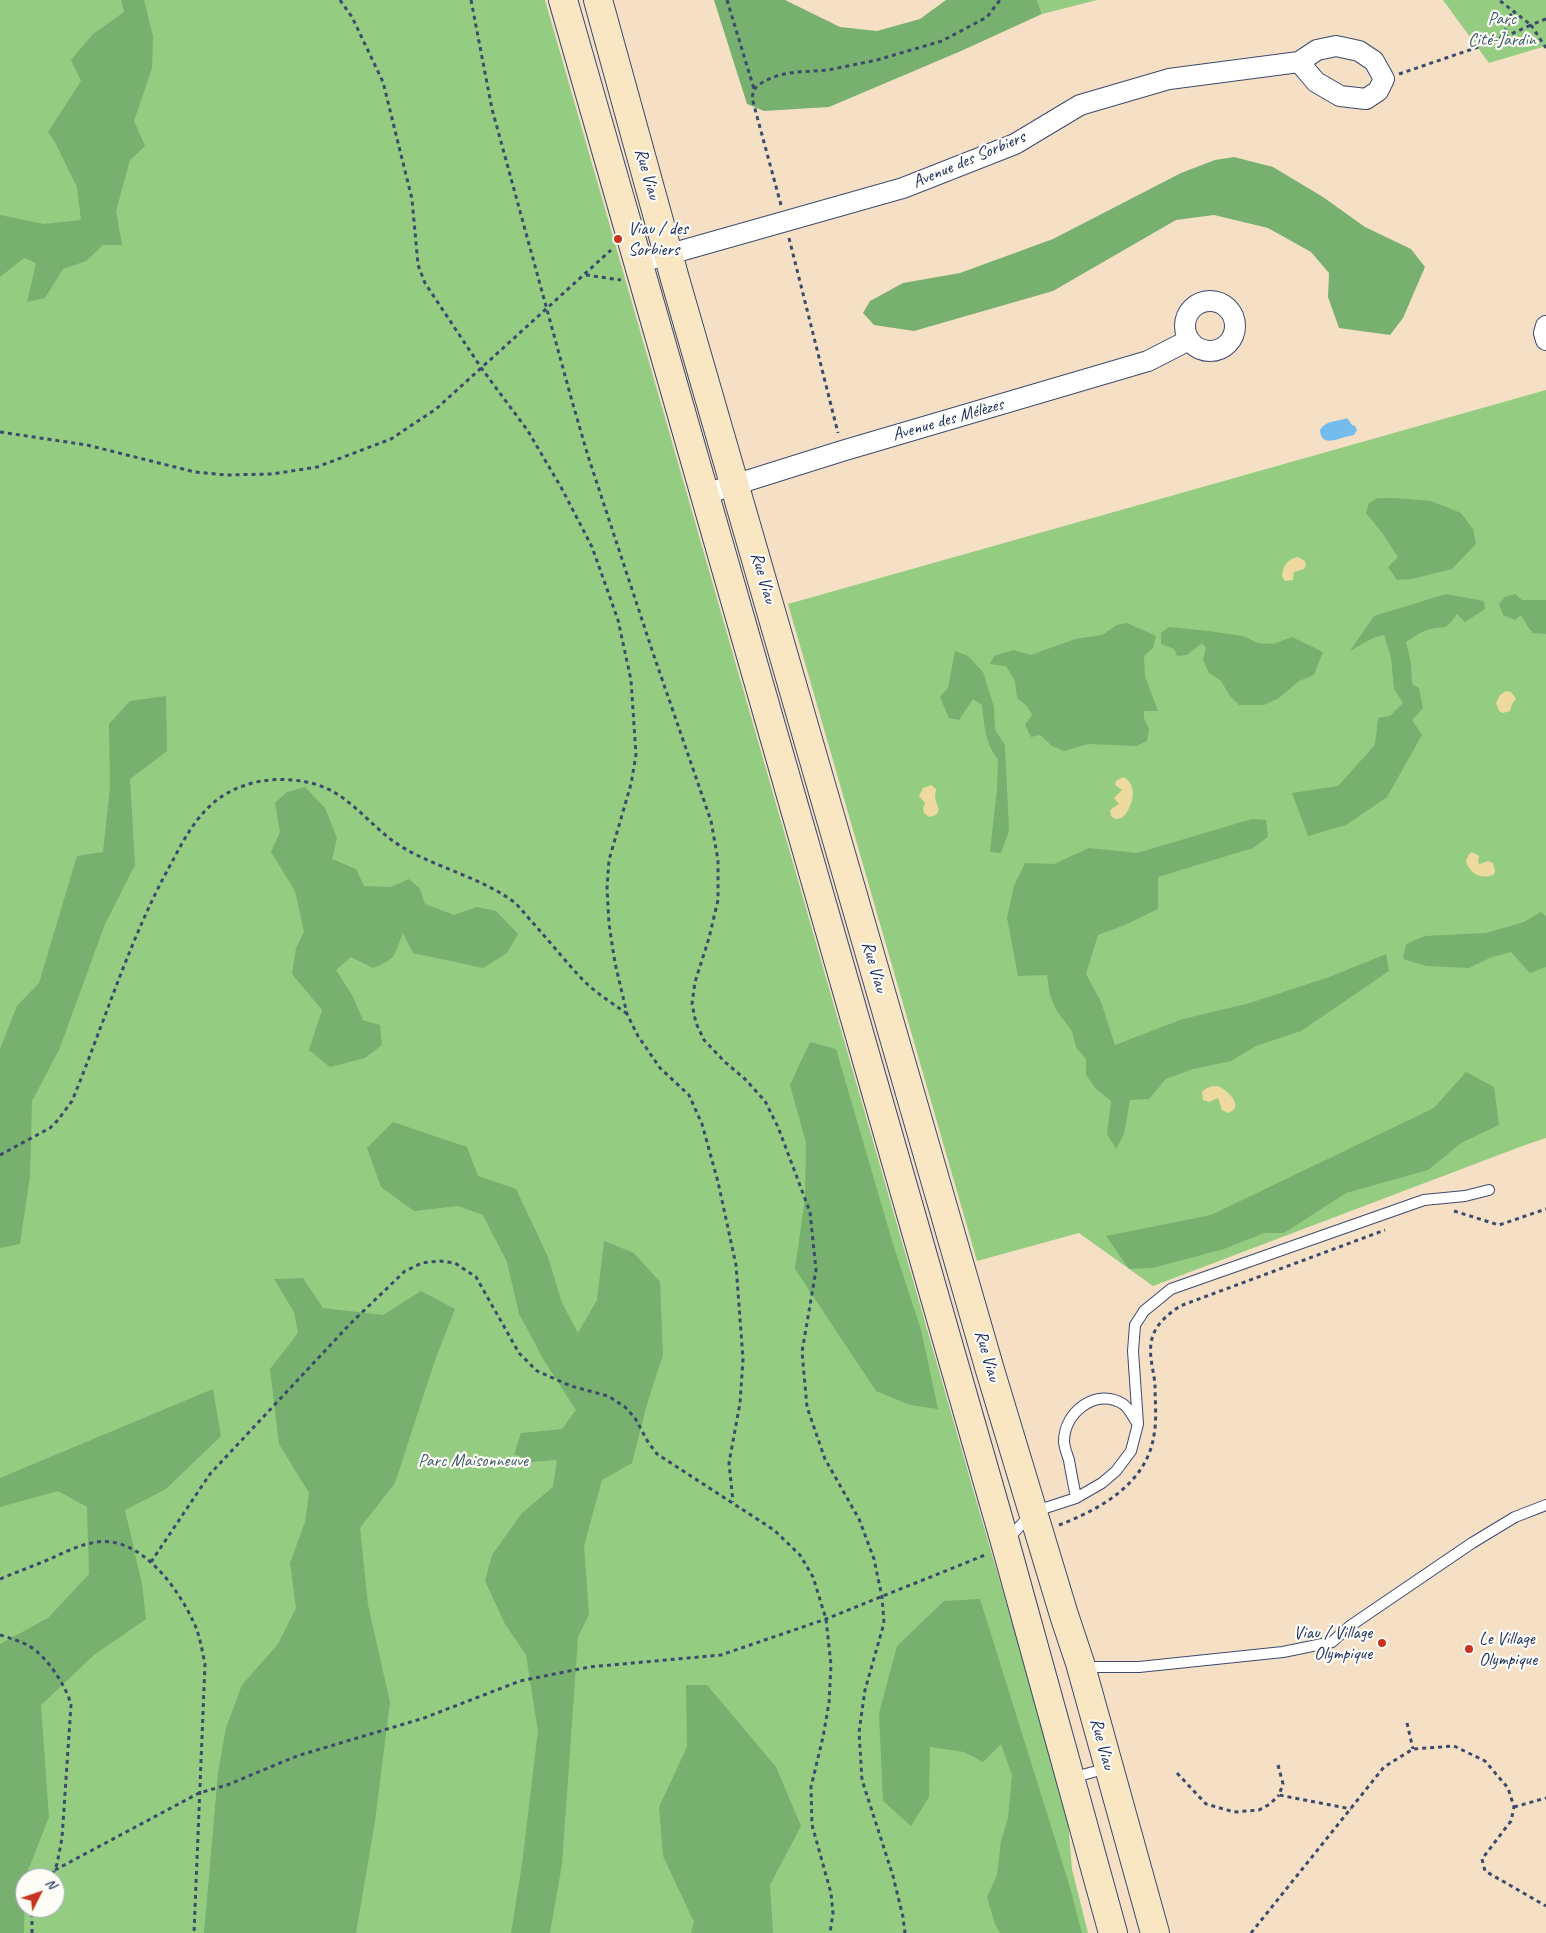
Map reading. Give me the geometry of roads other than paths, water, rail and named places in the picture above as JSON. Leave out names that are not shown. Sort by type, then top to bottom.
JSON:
[{"type":"main road","name":"Rue Viau","points":[[563,0],[633,272],[705,494],[999,1547],[1070,1778],[1113,1933]]},
{"type":"main road","name":"Rue Viau","points":[[598,0],[669,255],[946,1217],[1033,1512],[1080,1663],[1155,1933]]},
{"type":"street","name":"Avenue des Sorbiers","points":[[633,272],[669,255],[903,188],[1015,144],[1080,105],[1169,79],[1298,62],[1317,50],[1336,46],[1359,51],[1374,61],[1384,79],[1378,90],[1366,99],[1340,96],[1316,82],[1298,62]]},
{"type":"street","points":[[1546,326],[1544,333],[1546,340]]},
{"type":"street","name":"Avenue des Mélèzes","points":[[705,494],[842,451],[1148,361],[1189,340]]},
{"type":"lane","points":[[999,1547],[1033,1512],[1076,1498],[1102,1483],[1116,1471],[1131,1451],[1138,1424],[1133,1351],[1135,1325],[1144,1311],[1171,1289],[1424,1200],[1465,1196],[1490,1190]]},
{"type":"lane","points":[[1076,1498],[1064,1442],[1068,1424],[1076,1412],[1088,1402],[1100,1398],[1112,1400],[1125,1405],[1138,1424]]},
{"type":"lane","points":[[1080,1663],[1088,1667],[1139,1667],[1283,1652],[1332,1642],[1350,1626],[1472,1543],[1516,1516],[1546,1505]]},
{"type":"lane","points":[[1070,1778],[1109,1768]]},
{"type":"water","points":[[1347,418],[1357,430],[1354,435],[1328,441],[1321,436],[1320,430],[1325,424]]},
{"type":"place","name":"Viau / des Sorbiers","points":[[618,239]]},
{"type":"place","name":"Viau / Village Olympique","points":[[1382,1643]]},
{"type":"place","name":"Le Village Olympique","points":[[1469,1649]]},
{"type":"park label","name":"Parc Cité-Jardin","points":[[1502,29]]},
{"type":"park label","name":"Parc Maisonneuve","points":[[473,1461]]}]
